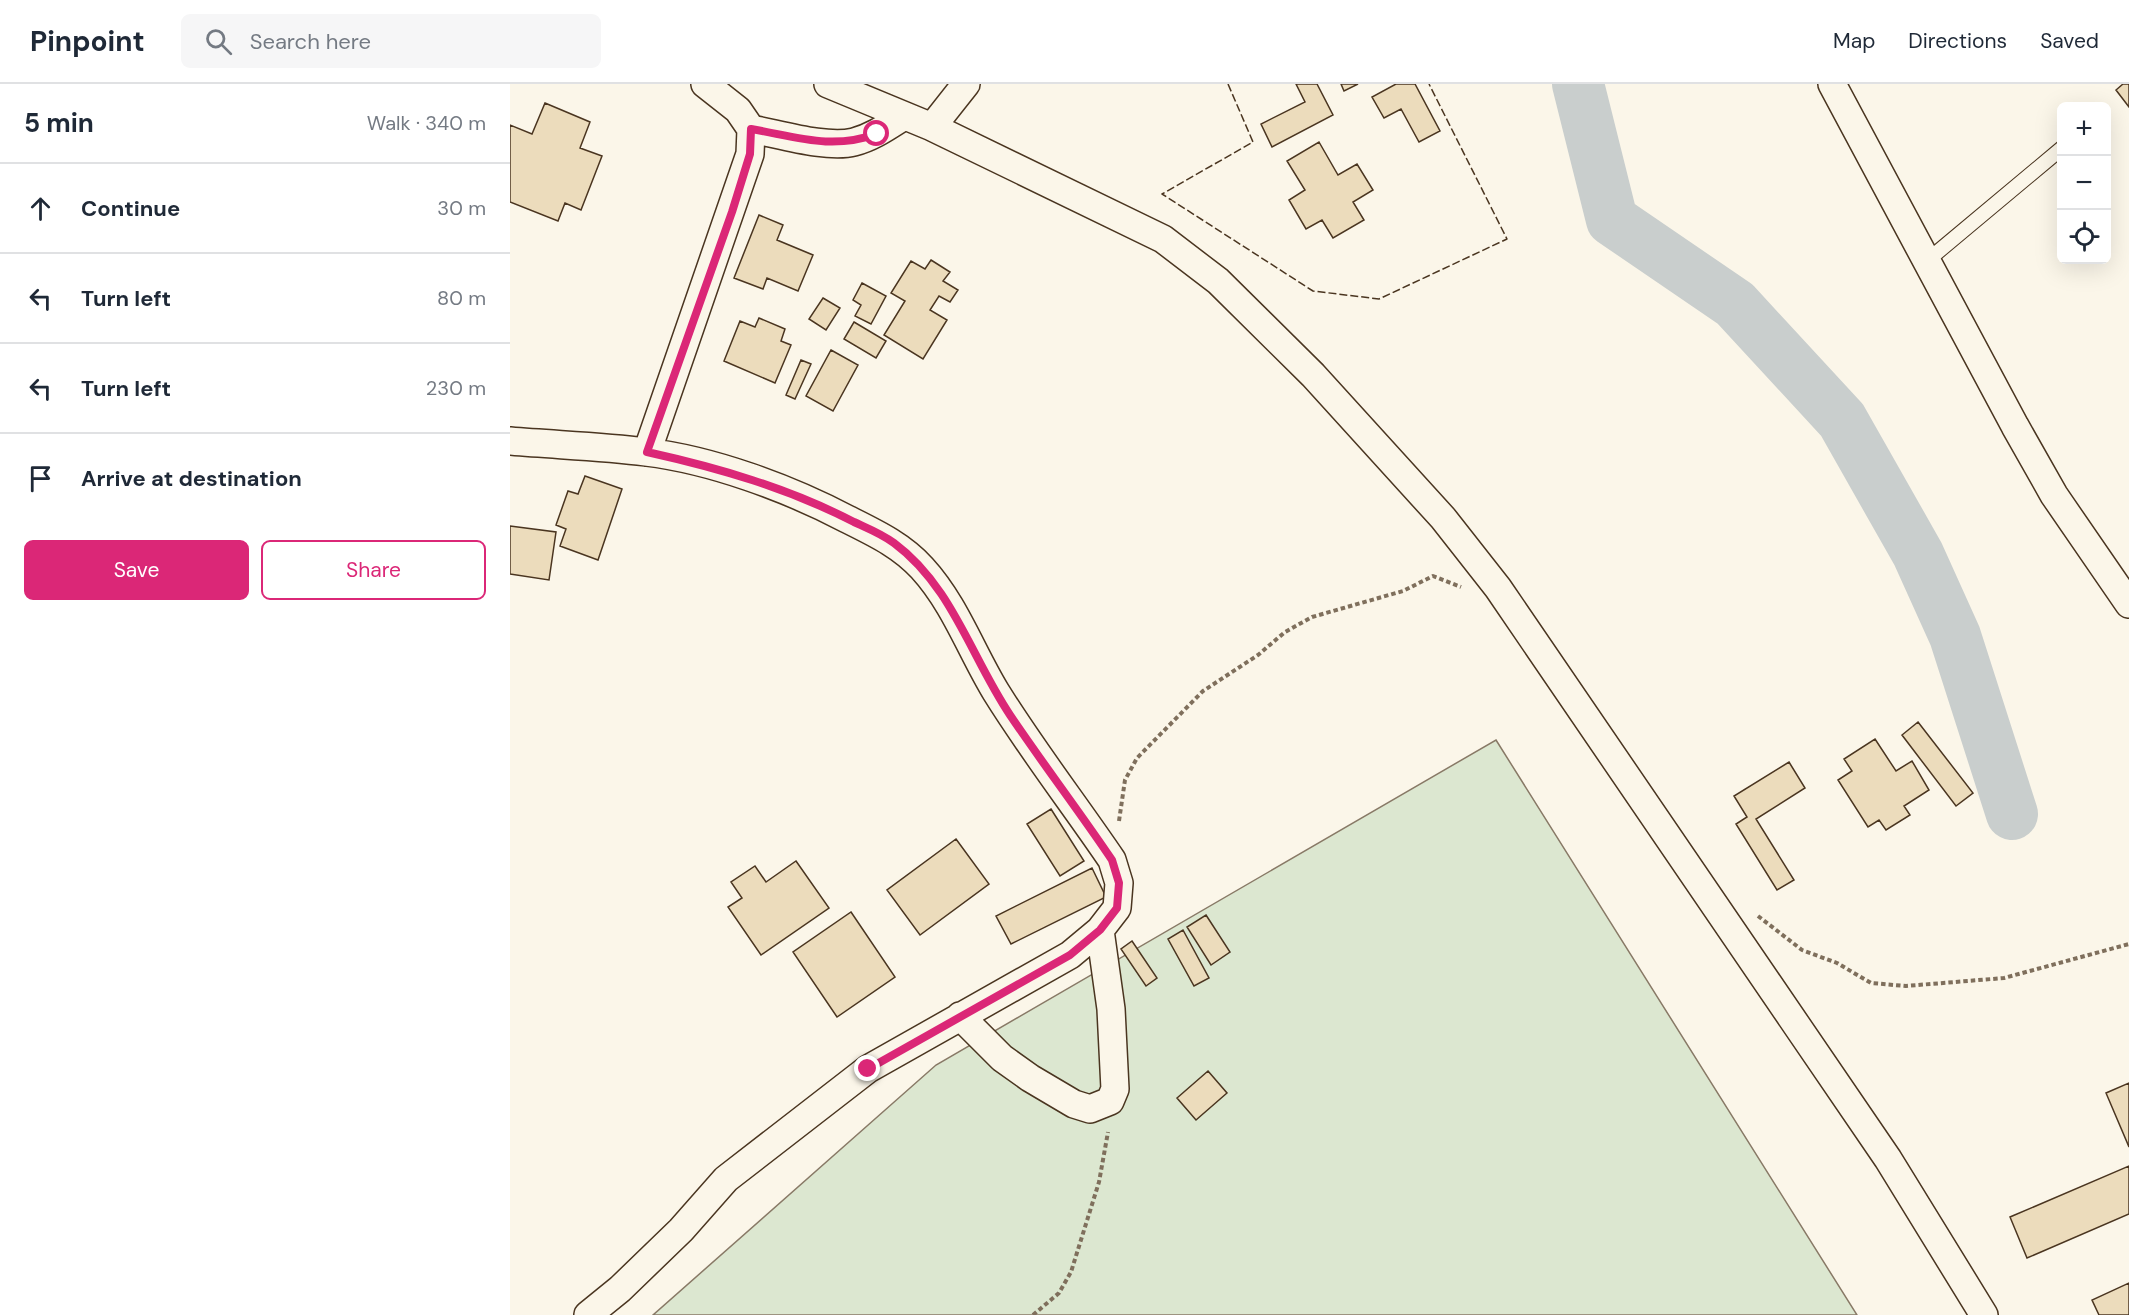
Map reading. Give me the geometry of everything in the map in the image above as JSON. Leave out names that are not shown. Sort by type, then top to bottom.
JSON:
[{"type":"street","points":[[647,452],[732,212],[750,154],[751,129],[738,110],[705,84]]},
{"type":"street","points":[[828,84],[932,127],[1163,239],[1218,281],[1312,375],[1443,518],[1498,588],[1888,1159],[1984,1315]]},
{"type":"street","points":[[932,127],[966,84]]},
{"type":"street","points":[[1832,84],[1838,100],[1929,260],[2043,475],[2129,604]]},
{"type":"street","points":[[751,129],[817,141],[852,143],[877,134],[904,116]]},
{"type":"street","points":[[510,441],[647,452],[700,464],[773,486],[831,510],[893,542],[921,567],[944,594],[981,668],[1010,714],[1112,860],[1119,883],[1117,908],[1100,930],[1070,955],[868,1069],[726,1179],[673,1237],[620,1289],[588,1315]]},
{"type":"street","points":[[960,1016],[1002,1058],[1074,1104],[1090,1109],[1110,1101],[1115,1089],[1111,1009],[1100,930]]},
{"type":"lane","points":[[1929,260],[2057,151]]},
{"type":"path","points":[[1112,860],[1125,780],[1137,758],[1203,691],[1258,655],[1285,632],[1312,617],[1403,591],[1433,576],[1465,588],[1498,588]]},
{"type":"path","points":[[1751,910],[1802,950],[1837,963],[1871,983],[1906,986],[2004,978],[2129,944]]},
{"type":"path","points":[[1033,1315],[1059,1293],[1071,1272],[1105,1153],[1108,1127],[1104,1104]]},
{"type":"green space","points":[[1496,740],[1857,1315],[653,1315],[936,1065]]},
{"type":"building","points":[[1296,84],[1317,84],[1333,115],[1272,147],[1261,124],[1305,102]]},
{"type":"building","points":[[1341,84],[1358,84],[1344,91]]},
{"type":"building","points":[[1396,84],[1415,84],[1440,131],[1419,142],[1401,109],[1384,118],[1372,97]]},
{"type":"building","points":[[2123,84],[2129,84],[2129,107],[2116,90]]},
{"type":"building","points":[[545,103],[590,122],[580,148],[602,156],[581,210],[565,203],[558,221],[510,202],[510,125],[532,134]]},
{"type":"building","points":[[1319,142],[1338,175],[1357,164],[1373,190],[1353,202],[1364,220],[1333,238],[1322,220],[1306,229],[1289,200],[1305,190],[1287,161]]},
{"type":"building","points":[[759,215],[783,225],[777,240],[813,255],[798,291],[767,278],[763,289],[734,278]]},
{"type":"building","points":[[931,260],[950,272],[943,281],[958,290],[950,302],[939,296],[930,310],[947,320],[923,359],[884,335],[905,301],[891,293],[911,261],[925,269]]},
{"type":"building","points":[[862,283],[886,296],[871,324],[855,316],[861,305],[853,300]]},
{"type":"building","points":[[823,298],[840,308],[826,330],[809,319]]},
{"type":"building","points":[[759,318],[785,329],[781,341],[791,345],[775,383],[724,361],[740,321],[755,327]]},
{"type":"building","points":[[854,322],[886,341],[876,358],[844,339]]},
{"type":"building","points":[[831,350],[858,365],[833,411],[806,396]]},
{"type":"building","points":[[801,360],[811,364],[795,399],[786,395]]},
{"type":"building","points":[[585,476],[622,489],[598,560],[560,546],[566,529],[556,525],[568,491],[578,494]]},
{"type":"building","points":[[510,526],[556,532],[549,580],[510,574]]},
{"type":"building","points":[[1918,722],[1973,793],[1956,806],[1902,735]]},
{"type":"building","points":[[1875,739],[1896,771],[1912,761],[1929,790],[1904,806],[1910,815],[1886,830],[1879,820],[1868,827],[1838,780],[1852,771],[1844,759]]},
{"type":"building","points":[[1789,762],[1805,788],[1756,819],[1794,880],[1777,890],[1736,824],[1747,817],[1734,796]]},
{"type":"building","points":[[1051,809],[1084,861],[1060,876],[1027,824]]},
{"type":"building","points":[[956,839],[989,884],[920,935],[887,890]]},
{"type":"building","points":[[796,861],[829,908],[761,955],[728,907],[742,898],[731,882],[755,866],[766,882]]},
{"type":"building","points":[[1092,868],[1106,897],[1011,944],[996,916]]},
{"type":"building","points":[[851,912],[895,977],[837,1017],[793,952]]},
{"type":"building","points":[[1206,915],[1230,952],[1211,965],[1187,927]]},
{"type":"building","points":[[1183,930],[1209,978],[1194,986],[1168,939]]},
{"type":"building","points":[[1132,941],[1157,978],[1146,986],[1121,949]]},
{"type":"building","points":[[1208,1071],[1227,1093],[1196,1120],[1177,1098]]},
{"type":"building","points":[[2129,1083],[2129,1147],[2106,1093]]},
{"type":"building","points":[[2129,1166],[2129,1214],[2027,1258],[2010,1217]]},
{"type":"building","points":[[2129,1283],[2129,1315],[2099,1315],[2092,1300]]},
{"type":"waterway","points":[[1578,84],[1612,220],[1735,304],[1842,420],[1918,554],[1955,636],[2012,814]]},
{"type":"fence","points":[[1228,84],[1253,142],[1162,194],[1313,291],[1379,299],[1507,239],[1429,84]]},
{"type":"route","points":[[868,1069],[1070,955],[1100,930],[1117,908],[1119,883],[1112,860],[1010,714],[981,668],[944,594],[921,567],[893,542],[831,510],[773,486],[700,464],[647,452],[732,212],[750,154],[751,129],[817,141],[852,143],[877,134]]}]
